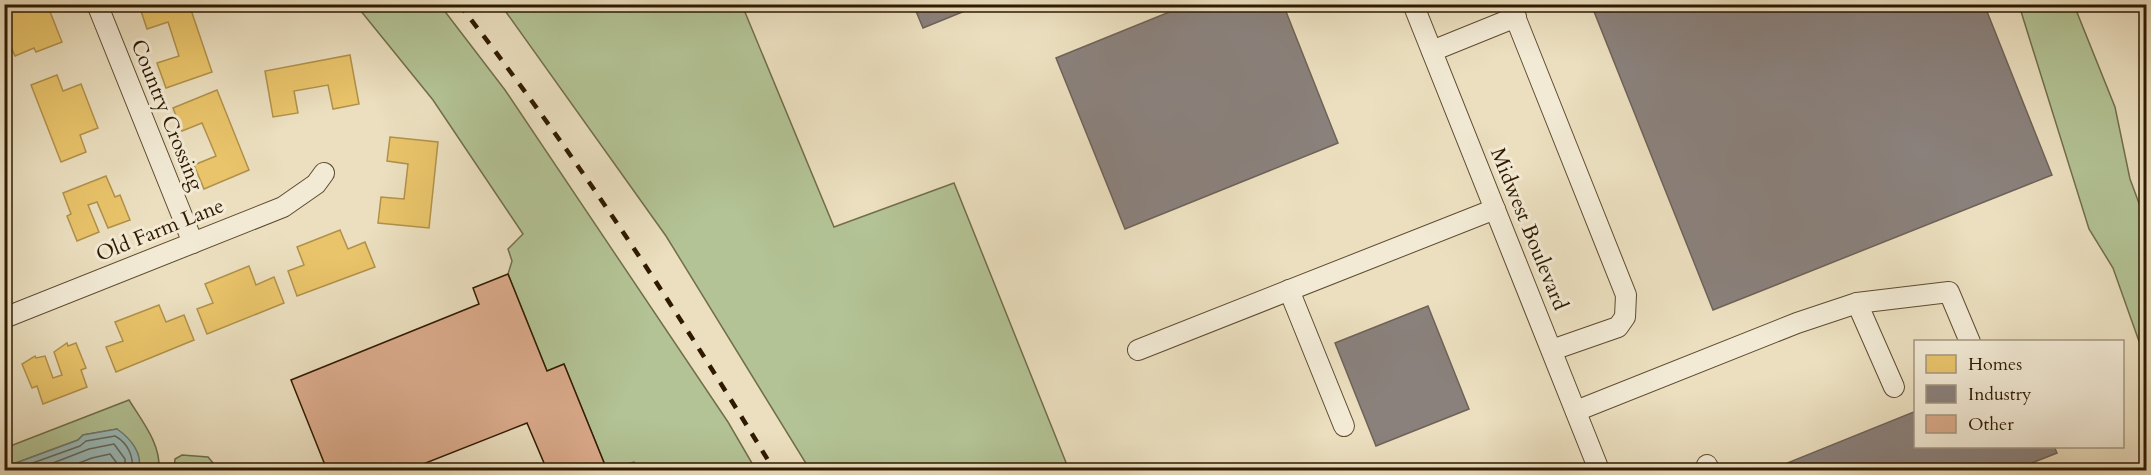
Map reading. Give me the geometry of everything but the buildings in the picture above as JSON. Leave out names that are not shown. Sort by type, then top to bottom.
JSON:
[{"type":"street","name":"Country Crossing","points":[[97,4],[193,243]]},
{"type":"street","name":"Midwest Boulevard","points":[[1413,4],[1599,471]]},
{"type":"street","points":[[1432,51],[1513,11],[1626,295],[1624,317],[1618,327],[1551,350]]},
{"type":"street","name":"Old Farm Lane","points":[[4,318],[283,207],[316,184],[324,173]]},
{"type":"street","points":[[1138,350],[1495,210]]},
{"type":"street","points":[[1289,290],[1344,426]]},
{"type":"street","points":[[1576,411],[1797,323],[1857,303],[1949,292],[1969,340]]},
{"type":"street","points":[[1857,303],[1894,387]]},
{"type":"green space","points":[[356,5],[440,5],[505,90],[728,422],[756,470],[641,470],[634,462],[607,470],[564,364],[547,371],[508,274],[512,261],[508,249],[523,234],[433,100]]},
{"type":"green space","points":[[501,5],[742,5],[834,227],[954,183],[1069,470],[810,470],[666,236]]},
{"type":"green space","points":[[2019,5],[2074,5],[2115,107],[2130,179],[2146,222],[2146,361],[2113,268],[2089,229]]},
{"type":"green space","points":[[129,400],[154,442],[159,470],[138,470],[139,466],[117,429],[83,435],[78,440],[5,467],[5,448]]},
{"type":"green space","points":[[182,455],[208,457],[219,470],[174,470],[175,459]]},
{"type":"water","points":[[117,429],[135,447],[139,458],[138,470],[5,470],[5,467],[78,440],[83,435]]},
{"type":"railway","points":[[459,4],[584,174],[700,350],[774,470]]}]
